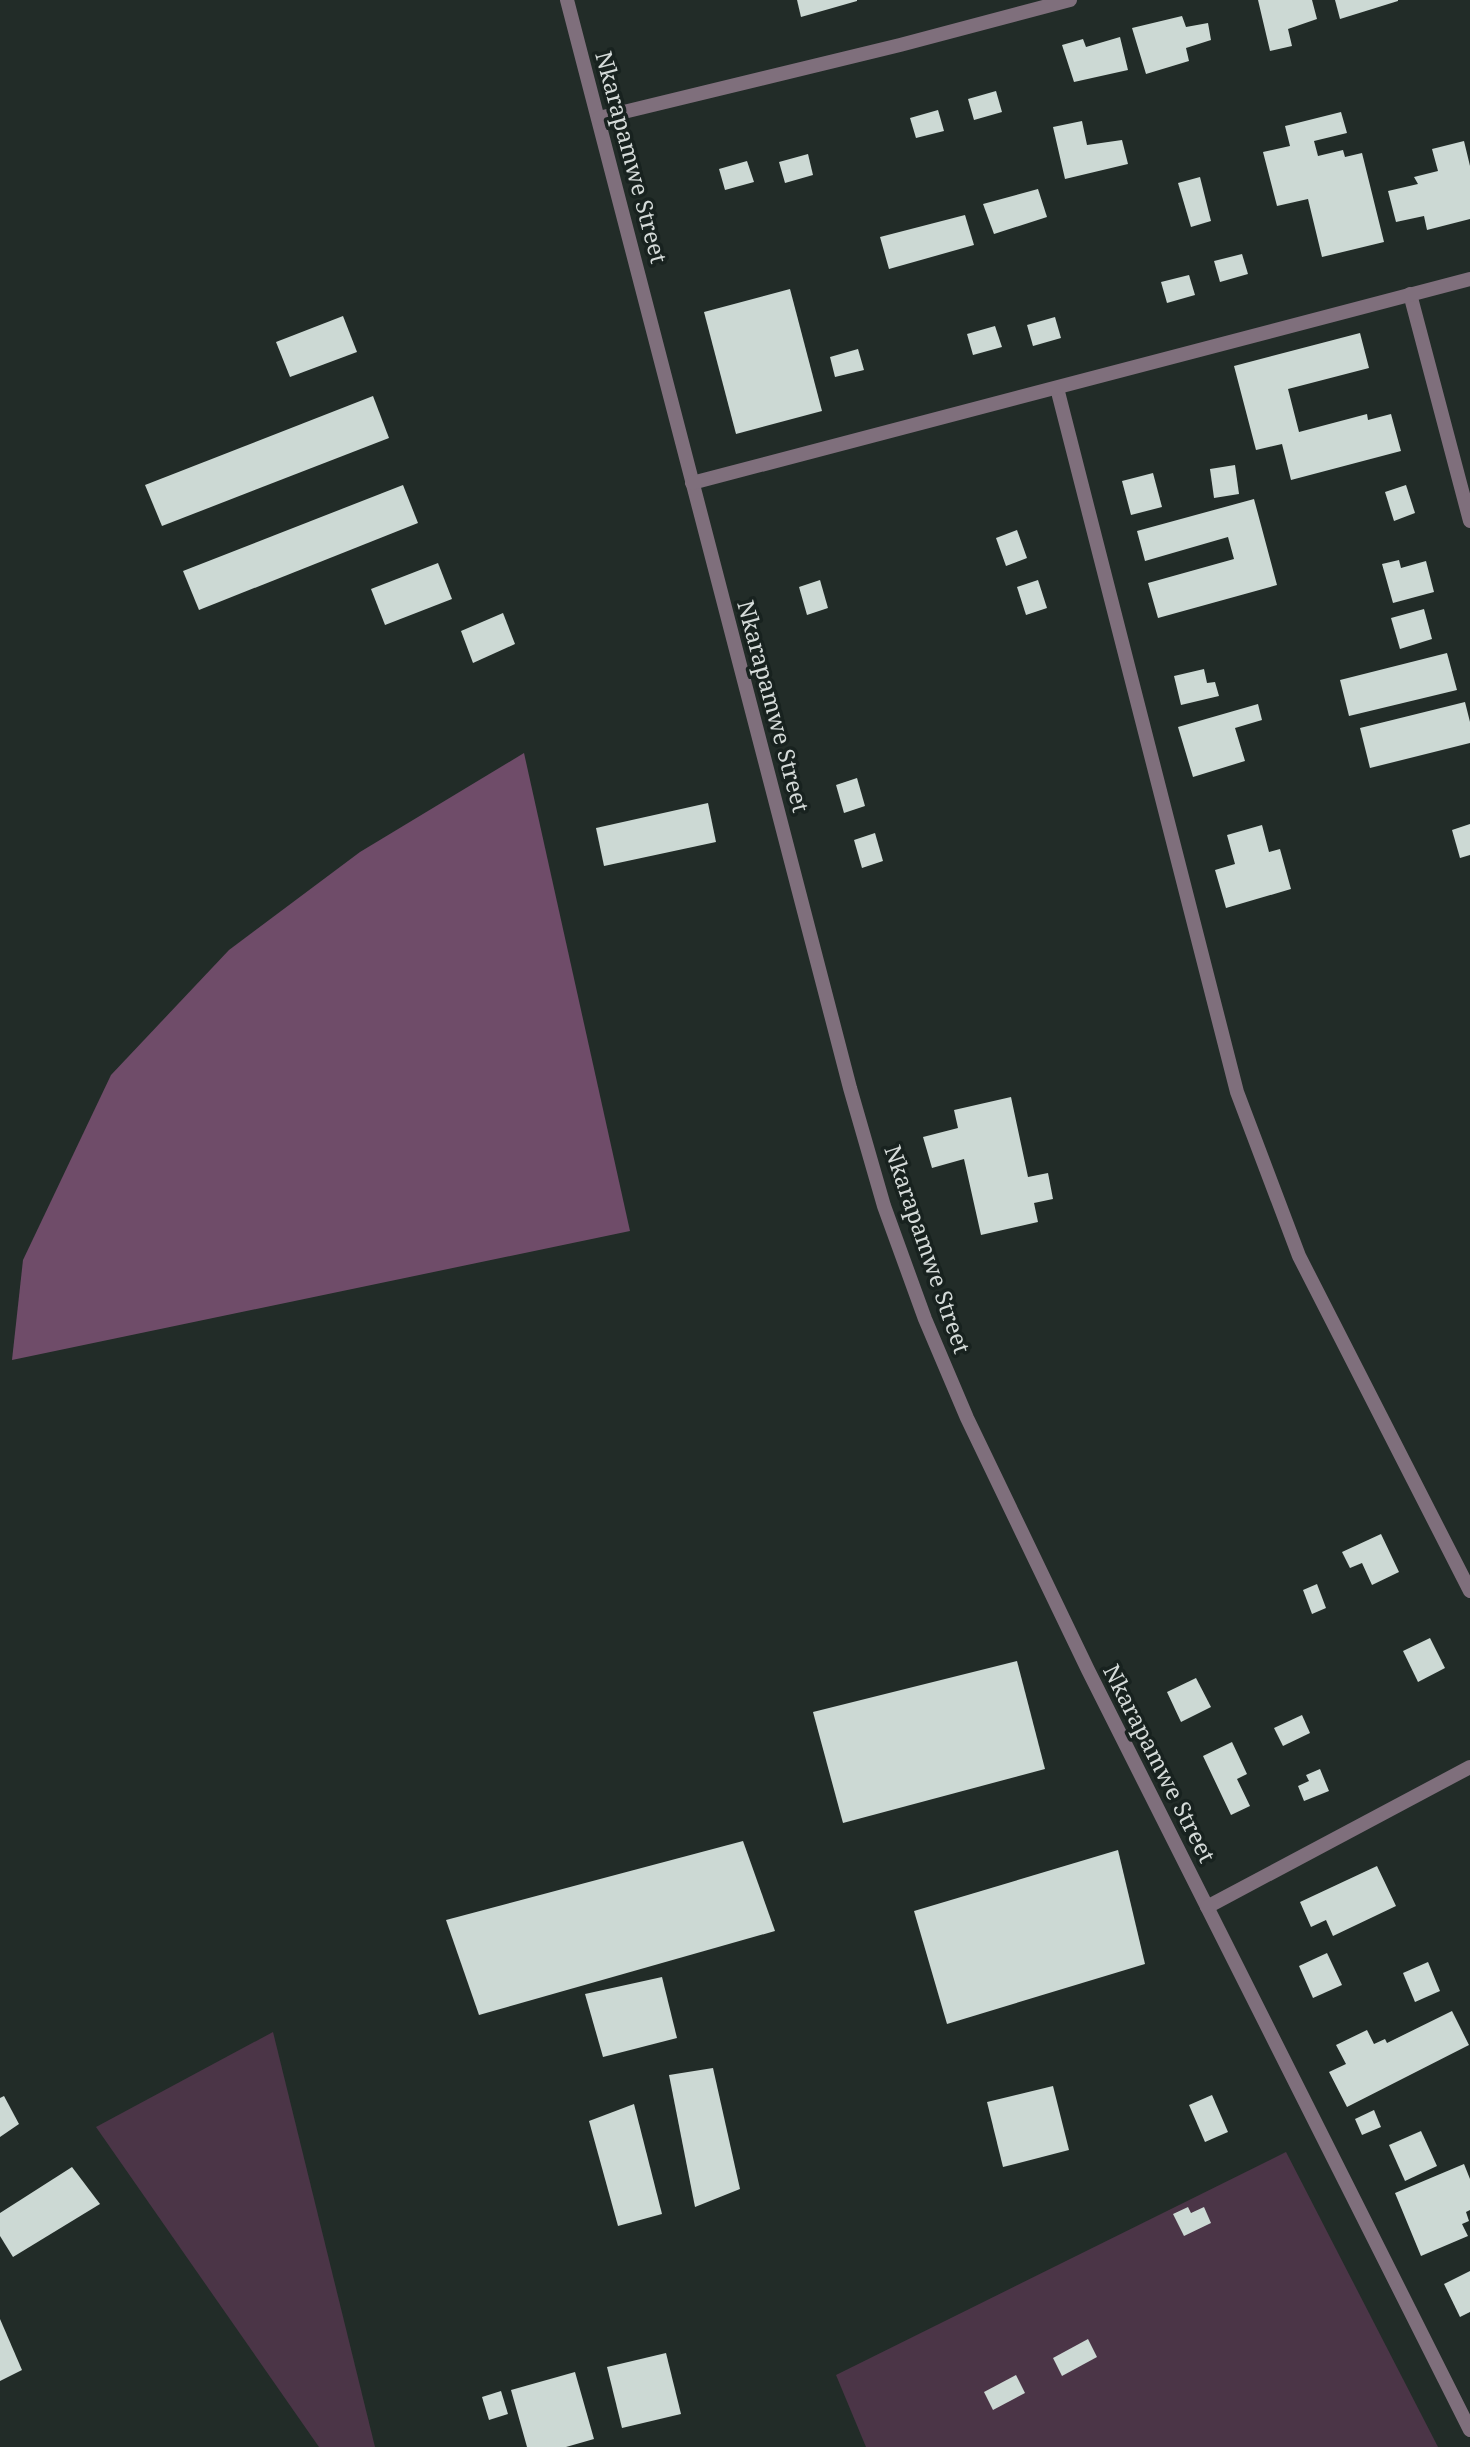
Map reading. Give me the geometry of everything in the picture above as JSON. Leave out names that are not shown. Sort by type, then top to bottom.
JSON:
[{"type":"street","name":"Nkarapamwe Street","points":[[567,0],[850,1088],[884,1206],[916,1294],[967,1418],[1088,1670],[1470,2430]]},
{"type":"street","points":[[599,118],[900,45],[1070,0]]},
{"type":"street","points":[[692,483],[1470,279]]},
{"type":"street","points":[[1410,294],[1470,521]]},
{"type":"street","points":[[1057,388],[1237,1092],[1299,1256],[1470,1591]]},
{"type":"street","points":[[1207,1907],[1470,1767]]},
{"type":"shaded area","points":[[524,753],[630,1231],[12,1360],[23,1260],[111,1075],[229,950],[360,852]]},
{"type":"shaded area","points":[[273,2032],[375,2447],[319,2447],[96,2127]]},
{"type":"shaded area","points":[[1286,2152],[1438,2447],[866,2447],[836,2375]]},
{"type":"building","points":[[797,0],[857,0],[857,1],[801,17]]},
{"type":"building","points":[[1258,0],[1312,0],[1317,19],[1288,29],[1292,46],[1270,51]]},
{"type":"building","points":[[1335,0],[1398,0],[1398,1],[1340,19]]},
{"type":"building","points":[[1182,16],[1186,27],[1208,23],[1211,40],[1186,48],[1189,61],[1146,74],[1132,28]]},
{"type":"building","points":[[1120,37],[1128,70],[1074,82],[1062,45],[1083,39],[1086,47]]},
{"type":"building","points":[[996,91],[1002,112],[974,120],[968,99]]},
{"type":"building","points":[[938,110],[944,131],[916,138],[910,118]]},
{"type":"building","points":[[1341,112],[1347,133],[1314,141],[1318,156],[1343,150],[1345,157],[1362,153],[1384,242],[1322,257],[1308,199],[1277,206],[1263,152],[1290,146],[1285,126]]},
{"type":"building","points":[[1082,121],[1087,145],[1122,140],[1128,164],[1065,179],[1053,127]]},
{"type":"building","points":[[1464,141],[1470,166],[1470,219],[1427,230],[1424,216],[1396,222],[1388,191],[1418,184],[1414,177],[1438,171],[1432,149]]},
{"type":"building","points":[[808,154],[813,175],[785,183],[779,162]]},
{"type":"building","points":[[747,161],[754,182],[725,190],[719,169]]},
{"type":"building","points":[[1200,177],[1211,221],[1191,227],[1178,183]]},
{"type":"building","points":[[1038,189],[1047,217],[994,234],[983,204]]},
{"type":"building","points":[[965,215],[974,245],[889,269],[880,237]]},
{"type":"building","points":[[1242,254],[1248,274],[1220,282],[1214,261]]},
{"type":"building","points":[[1189,275],[1195,295],[1167,303],[1161,282]]},
{"type":"building","points":[[790,289],[822,411],[736,434],[704,312]]},
{"type":"building","points":[[343,316],[357,352],[290,377],[276,342]]},
{"type":"building","points":[[1055,317],[1061,338],[1033,346],[1027,325]]},
{"type":"building","points":[[995,326],[1002,347],[973,355],[967,334]]},
{"type":"building","points":[[1360,333],[1369,368],[1288,389],[1299,432],[1367,414],[1368,420],[1391,414],[1401,451],[1291,480],[1282,444],[1256,450],[1234,366]]},
{"type":"building","points":[[858,349],[864,370],[835,377],[830,357]]},
{"type":"building","points":[[373,396],[389,438],[162,526],[145,485]]},
{"type":"building","points":[[1235,465],[1239,494],[1214,498],[1210,469]]},
{"type":"building","points":[[1153,473],[1162,507],[1131,515],[1122,481]]},
{"type":"building","points":[[403,485],[418,523],[199,610],[183,571]]},
{"type":"building","points":[[1406,485],[1415,513],[1394,521],[1385,492]]},
{"type":"building","points":[[1254,499],[1277,585],[1158,618],[1148,583],[1234,559],[1228,537],[1145,561],[1137,531]]},
{"type":"building","points":[[1017,530],[1027,558],[1006,566],[996,538]]},
{"type":"building","points":[[1399,560],[1401,568],[1426,561],[1434,592],[1393,603],[1382,564]]},
{"type":"building","points":[[438,563],[452,599],[385,625],[371,589]]},
{"type":"building","points":[[820,580],[828,608],[807,615],[799,587]]},
{"type":"building","points":[[1038,580],[1047,608],[1026,615],[1017,587]]},
{"type":"building","points":[[1424,609],[1432,639],[1400,649],[1391,618]]},
{"type":"building","points":[[503,613],[515,644],[473,663],[461,631]]},
{"type":"building","points":[[1447,653],[1457,690],[1349,716],[1340,680]]},
{"type":"building","points":[[1204,669],[1207,683],[1215,682],[1219,696],[1181,705],[1174,676]]},
{"type":"building","points":[[1465,702],[1470,722],[1470,743],[1370,768],[1360,728]]},
{"type":"building","points":[[1258,704],[1262,720],[1235,728],[1245,761],[1193,777],[1178,727]]},
{"type":"building","points":[[857,778],[865,806],[844,813],[836,785]]},
{"type":"building","points":[[708,803],[716,842],[604,866],[596,828]]},
{"type":"building","points":[[1470,824],[1470,855],[1460,858],[1452,830]]},
{"type":"building","points":[[1262,825],[1269,852],[1280,849],[1291,889],[1226,908],[1215,870],[1235,864],[1227,835]]},
{"type":"building","points":[[875,833],[883,861],[862,868],[854,840]]},
{"type":"building","points":[[1011,1097],[1028,1177],[1048,1173],[1053,1199],[1034,1203],[1038,1222],[981,1235],[964,1159],[932,1168],[923,1137],[958,1128],[954,1110]]},
{"type":"building","points":[[1381,1534],[1399,1572],[1372,1585],[1362,1563],[1350,1568],[1342,1552]]},
{"type":"building","points":[[1317,1584],[1326,1608],[1312,1614],[1303,1590]]},
{"type":"building","points":[[1430,1638],[1445,1668],[1418,1682],[1403,1651]]},
{"type":"building","points":[[1017,1661],[1045,1769],[843,1823],[813,1712]]},
{"type":"building","points":[[1196,1678],[1211,1707],[1181,1722],[1167,1692]]},
{"type":"building","points":[[1302,1715],[1310,1733],[1283,1746],[1274,1728]]},
{"type":"building","points":[[1232,1742],[1247,1774],[1237,1779],[1250,1806],[1231,1815],[1203,1756]]},
{"type":"building","points":[[1320,1769],[1329,1791],[1304,1801],[1298,1786],[1309,1781],[1306,1775]]},
{"type":"building","points":[[743,1841],[775,1931],[479,2015],[446,1920]]},
{"type":"building","points":[[1118,1850],[1145,1964],[947,2024],[914,1911]]},
{"type":"building","points":[[1377,1866],[1396,1906],[1333,1936],[1326,1920],[1311,1927],[1300,1902]]},
{"type":"building","points":[[1327,1953],[1342,1985],[1313,1998],[1299,1966]]},
{"type":"building","points":[[1428,1962],[1440,1991],[1415,2002],[1403,1973]]},
{"type":"building","points":[[662,1977],[677,2038],[603,2057],[585,1994]]},
{"type":"building","points":[[1452,2011],[1469,2045],[1347,2107],[1329,2072],[1346,2064],[1336,2045],[1367,2030],[1374,2044],[1385,2039],[1387,2043]]},
{"type":"building","points":[[713,2068],[740,2189],[695,2207],[669,2075]]},
{"type":"building","points":[[1053,2086],[1069,2150],[1003,2167],[987,2102]]},
{"type":"building","points":[[1212,2095],[1228,2132],[1205,2142],[1189,2105]]},
{"type":"building","points":[[4,2096],[19,2124],[0,2137],[0,2098]]},
{"type":"building","points":[[634,2104],[662,2214],[618,2226],[589,2121]]},
{"type":"building","points":[[1374,2110],[1381,2127],[1362,2135],[1355,2119]]},
{"type":"building","points":[[1421,2131],[1437,2166],[1405,2181],[1389,2145]]},
{"type":"building","points":[[1464,2164],[1470,2179],[1470,2210],[1466,2212],[1469,2221],[1462,2224],[1468,2236],[1421,2256],[1395,2193]]},
{"type":"building","points":[[72,2167],[100,2204],[13,2257],[0,2236],[0,2213]]},
{"type":"building","points":[[1188,2207],[1191,2213],[1204,2207],[1211,2223],[1184,2236],[1173,2214]]},
{"type":"building","points":[[1470,2271],[1470,2312],[1460,2317],[1444,2284]]},
{"type":"building","points":[[0,2319],[22,2370],[0,2381]]},
{"type":"building","points":[[1088,2339],[1097,2357],[1062,2376],[1053,2358]]},
{"type":"building","points":[[666,2353],[681,2414],[622,2428],[607,2367]]},
{"type":"building","points":[[575,2372],[594,2439],[566,2447],[527,2447],[511,2390]]},
{"type":"building","points":[[1016,2375],[1025,2393],[993,2410],[984,2392]]},
{"type":"building","points":[[501,2391],[508,2414],[489,2420],[482,2397]]}]
